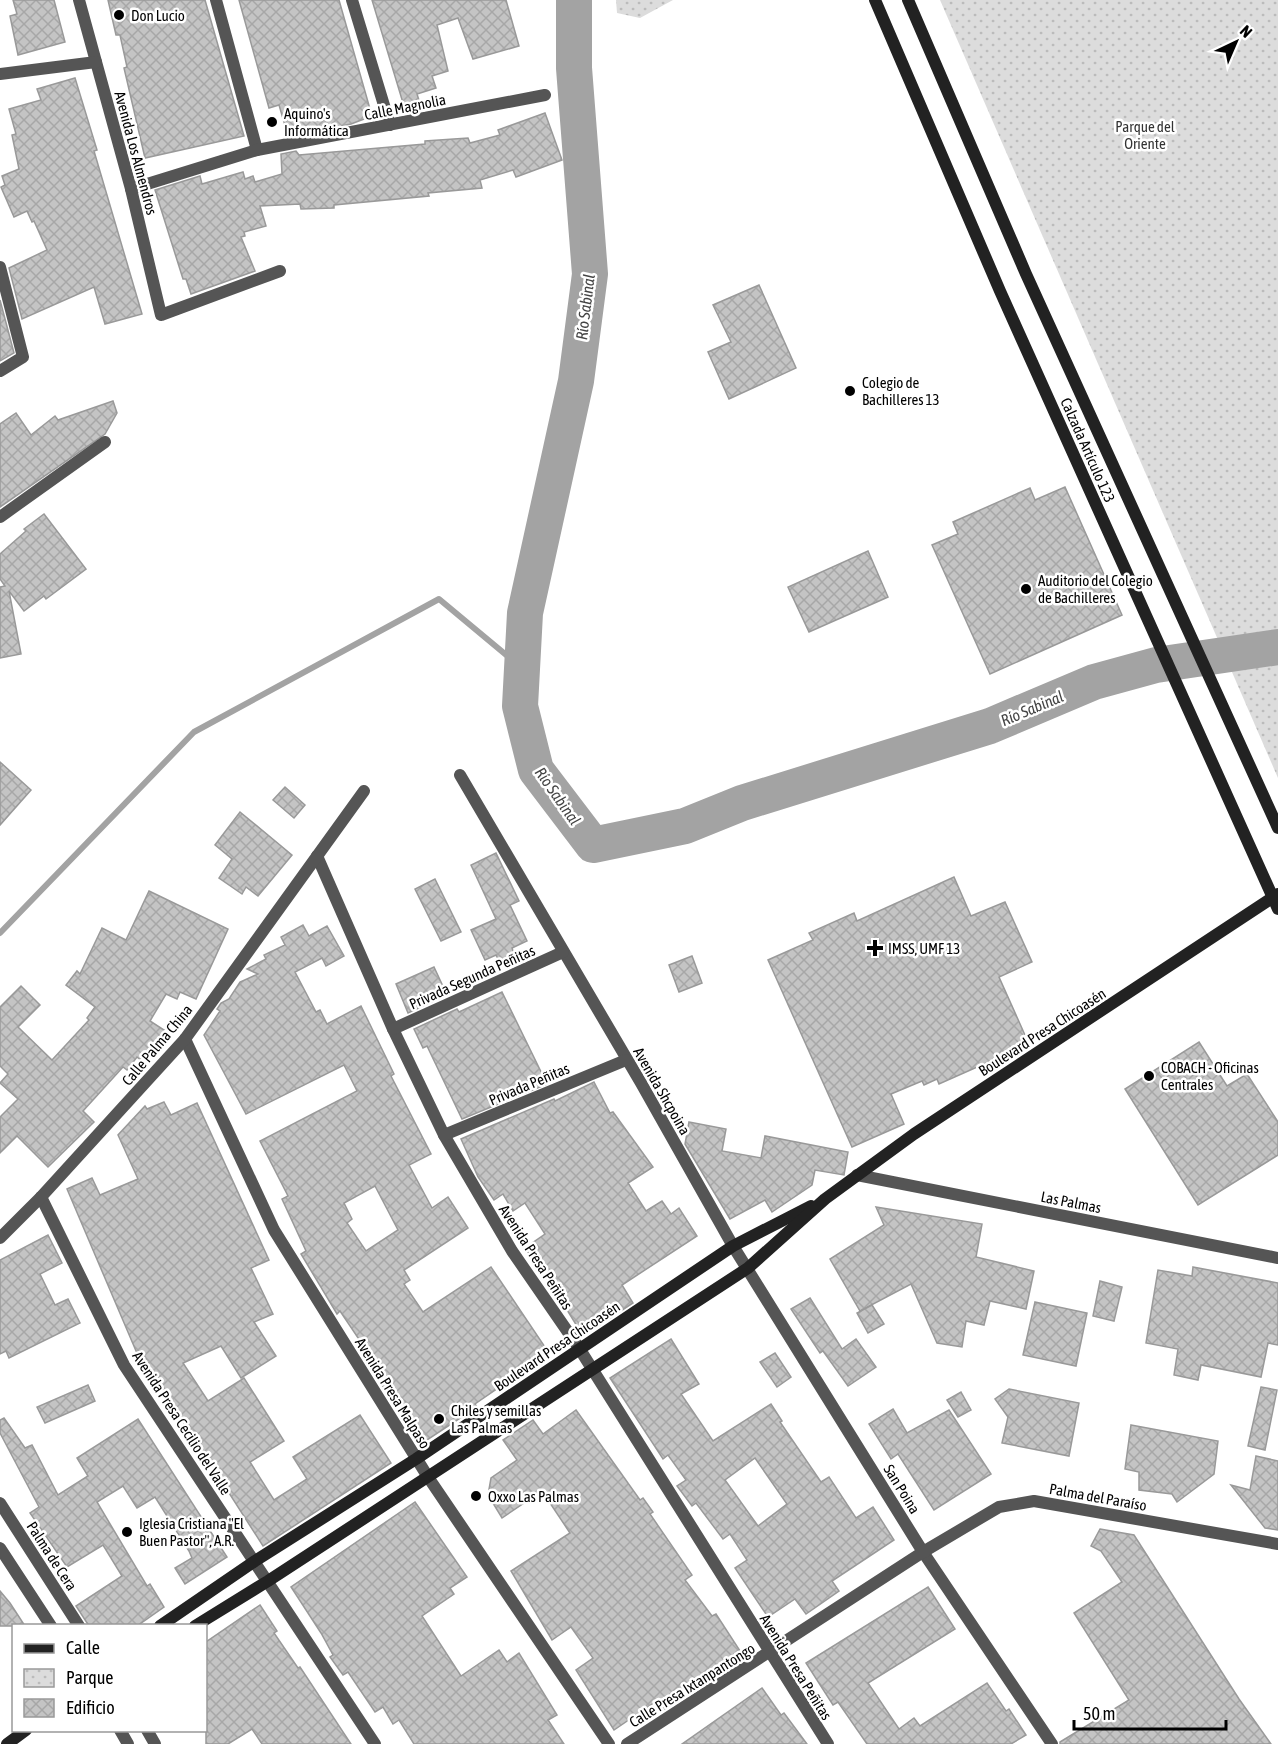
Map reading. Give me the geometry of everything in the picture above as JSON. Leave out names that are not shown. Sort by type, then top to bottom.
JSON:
[{"type":"main road","name":"Calzada Artículo 123","points":[[875,0],[1000,291],[1276,900]]},
{"type":"main road","name":"Calzada Artículo 123","points":[[908,0],[1026,274],[1278,828]]},
{"type":"main road","name":"Boulevard Presa Chicoasén","points":[[198,1624],[268,1581],[748,1268],[825,1199],[914,1134],[1276,900]]},
{"type":"main road","name":"Boulevard Presa Chicoasén","points":[[163,1624],[255,1560],[416,1459],[733,1246],[825,1199]]},
{"type":"main road","points":[[7,1744],[25,1732]]},
{"type":"street","name":"Avenida Los Almendros","points":[[79,0],[131,189],[161,315],[280,271]]},
{"type":"street","points":[[216,0],[257,150]]},
{"type":"street","points":[[352,0],[390,125]]},
{"type":"street","points":[[0,74],[96,62]]},
{"type":"street","name":"Calle Magnolia","points":[[131,189],[257,150],[546,96]]},
{"type":"street","points":[[0,267],[23,357],[0,371]]},
{"type":"street","points":[[0,517],[105,442]]},
{"type":"street","name":"Avenida Shcpoina","points":[[460,775],[733,1246]]},
{"type":"street","name":"Calle Palma China","points":[[0,1238],[41,1197],[185,1039],[364,791]]},
{"type":"street","name":"Avenida Presa Peñitas","points":[[317,856],[393,1029],[444,1135],[512,1251],[579,1348],[828,1744]]},
{"type":"street","name":"Privada Segunda Peñitas","points":[[393,1029],[563,952]]},
{"type":"street","name":"Avenida Presa Malpaso","points":[[185,1039],[274,1230],[416,1459],[609,1744]]},
{"type":"street","name":"Privada Peñitas","points":[[444,1135],[626,1060]]},
{"type":"street","name":"Las Palmas","points":[[857,1175],[1278,1258]]},
{"type":"street","name":"Avenida Presa Cecilio del Valle","points":[[41,1197],[124,1365],[375,1744]]},
{"type":"street","name":"San Poina","points":[[733,1246],[923,1552],[1052,1744]]},
{"type":"street","name":"Palma del Paraíso","points":[[923,1552],[999,1507],[1034,1501],[1278,1544]]},
{"type":"street","name":"Palma de Cera","points":[[0,1503],[79,1624]]},
{"type":"street","points":[[0,1548],[50,1624]]},
{"type":"street","name":"Calle Presa Ixtanpantongo","points":[[627,1744],[923,1552]]},
{"type":"green space","points":[[616,0],[673,0],[640,18],[617,13]]},
{"type":"green space","name":"Parque del Oriente","points":[[940,0],[1278,0],[1278,778]]},
{"type":"building","points":[[13,0],[54,0],[65,42],[18,55],[10,16],[17,14]]},
{"type":"building","points":[[108,0],[205,0],[244,136],[145,158],[124,68],[127,67],[120,35],[116,35]]},
{"type":"building","points":[[239,0],[339,0],[372,116],[351,124],[288,136],[279,105],[269,108]]},
{"type":"building","points":[[372,0],[506,0],[519,46],[473,59],[458,18],[437,25],[448,71],[432,76],[436,88],[417,94],[422,110],[406,113]]},
{"type":"building","points":[[75,78],[142,314],[105,324],[94,287],[22,319],[9,268],[47,250],[27,211],[14,217],[1,187],[5,185],[2,176],[19,169],[12,135],[16,134],[9,109],[41,100],[37,89]]},
{"type":"building","points":[[545,113],[562,160],[516,177],[513,170],[480,180],[482,188],[428,193],[429,196],[334,205],[334,208],[301,209],[300,204],[260,206],[266,226],[244,232],[245,236],[241,237],[255,271],[191,294],[186,279],[183,279],[155,190],[200,176],[202,184],[243,172],[245,179],[253,176],[255,182],[282,174],[281,154],[296,151],[299,155],[468,138],[470,143],[500,135],[498,130]]},
{"type":"building","points":[[759,285],[796,368],[729,399],[708,352],[731,342],[713,305]]},
{"type":"building","points":[[0,300],[14,353],[0,361]]},
{"type":"building","points":[[113,401],[117,413],[105,434],[0,507],[0,424],[16,413],[31,435],[55,416],[58,420]]},
{"type":"building","points":[[1065,487],[1122,615],[990,674],[932,545],[958,534],[953,522],[1030,488],[1035,500]]},
{"type":"building","points":[[44,514],[86,569],[46,599],[44,596],[24,611],[9,591],[21,654],[0,658],[0,587],[5,586],[0,579],[0,554],[26,531],[24,529]]},
{"type":"building","points":[[868,551],[888,597],[809,632],[788,587]]},
{"type":"building","points":[[0,762],[31,790],[0,825]]},
{"type":"building","points":[[285,787],[305,805],[294,818],[273,800]]},
{"type":"building","points":[[240,812],[292,855],[258,896],[246,887],[242,894],[219,878],[232,859],[215,845]]},
{"type":"building","points":[[496,853],[519,901],[510,905],[527,941],[512,948],[514,954],[499,961],[496,955],[485,960],[471,930],[496,919],[471,865]]},
{"type":"building","points":[[954,877],[971,916],[1005,902],[1032,962],[999,977],[1029,1044],[939,1084],[937,1079],[924,1085],[922,1081],[891,1094],[904,1124],[852,1147],[768,960],[813,940],[809,933],[854,913],[857,921]]},
{"type":"building","points":[[435,879],[461,932],[441,941],[415,889]]},
{"type":"building","points":[[149,891],[228,929],[196,999],[180,992],[177,999],[166,994],[150,1021],[164,1030],[155,1045],[142,1061],[137,1057],[127,1070],[123,1067],[83,1111],[94,1122],[48,1167],[17,1136],[0,1153],[0,1117],[18,1099],[0,1083],[8,1074],[0,1066],[0,1007],[21,986],[40,1005],[18,1027],[52,1060],[89,1020],[87,1018],[95,1007],[66,985],[77,971],[80,974],[102,928],[126,940]]},
{"type":"building","points":[[303,925],[309,936],[327,926],[344,956],[326,966],[322,958],[295,972],[316,1012],[320,1010],[327,1024],[361,1006],[394,1074],[391,1076],[431,1154],[409,1165],[432,1208],[448,1197],[468,1228],[404,1270],[410,1280],[404,1284],[423,1312],[491,1267],[549,1353],[475,1404],[477,1407],[421,1444],[374,1373],[379,1369],[340,1311],[337,1314],[301,1254],[306,1251],[282,1199],[288,1196],[260,1141],[357,1091],[344,1065],[246,1114],[204,1035],[220,1011],[217,1009],[221,1003],[229,999],[240,982],[258,974],[247,969],[266,959],[264,955],[285,945],[281,937]],"holes":[[[375,1186],[398,1230],[366,1251],[347,1223],[352,1219],[344,1203]]]},
{"type":"building","points":[[692,956],[702,983],[679,992],[669,965]]},
{"type":"building","points":[[434,967],[447,995],[408,1013],[396,984]]},
{"type":"building","points":[[502,992],[547,1084],[462,1119],[427,1046],[423,1048],[414,1029]]},
{"type":"building","points":[[1199,1042],[1227,1086],[1247,1074],[1278,1122],[1278,1155],[1198,1205],[1125,1089]]},
{"type":"building","points":[[594,1082],[610,1113],[613,1112],[653,1167],[628,1183],[646,1211],[662,1201],[671,1214],[679,1208],[697,1236],[622,1285],[633,1303],[583,1336],[553,1287],[525,1248],[545,1234],[525,1203],[513,1211],[503,1194],[494,1200],[478,1177],[461,1139],[554,1099],[555,1101]]},
{"type":"building","points":[[164,1102],[171,1115],[197,1103],[269,1260],[251,1268],[273,1314],[254,1322],[276,1356],[241,1378],[221,1346],[183,1363],[208,1401],[244,1378],[284,1441],[250,1462],[274,1500],[307,1479],[293,1457],[360,1415],[391,1463],[263,1546],[154,1376],[144,1355],[139,1358],[67,1189],[92,1178],[100,1195],[138,1179],[118,1135],[145,1106],[147,1109]]},
{"type":"building","points":[[689,1122],[726,1129],[722,1151],[761,1158],[765,1136],[848,1152],[844,1175],[815,1170],[812,1185],[772,1212],[765,1200],[730,1219],[685,1144]]},
{"type":"building","points":[[876,1207],[982,1224],[976,1257],[1034,1271],[1026,1309],[990,1301],[984,1325],[966,1321],[962,1347],[937,1343],[911,1284],[860,1311],[830,1259],[884,1225]]},
{"type":"building","points":[[48,1235],[62,1263],[40,1274],[55,1305],[68,1299],[80,1323],[9,1358],[6,1351],[0,1354],[0,1260]]},
{"type":"building","points":[[1193,1267],[1278,1283],[1278,1345],[1268,1343],[1261,1377],[1201,1365],[1198,1380],[1174,1375],[1178,1349],[1146,1343],[1158,1270],[1192,1276]]},
{"type":"building","points":[[1100,1281],[1122,1287],[1114,1321],[1093,1316]]},
{"type":"building","points":[[810,1298],[842,1349],[856,1339],[876,1367],[848,1386],[823,1351],[820,1353],[791,1309]]},
{"type":"building","points":[[1035,1302],[1087,1313],[1076,1366],[1023,1355]]},
{"type":"building","points":[[872,1305],[884,1324],[868,1333],[857,1313]]},
{"type":"building","points":[[671,1339],[699,1384],[681,1394],[713,1441],[771,1404],[782,1421],[780,1422],[821,1482],[829,1477],[856,1518],[873,1507],[894,1540],[832,1581],[839,1591],[806,1614],[795,1599],[768,1617],[735,1568],[747,1560],[730,1534],[723,1539],[696,1503],[692,1506],[677,1486],[686,1480],[668,1455],[663,1459],[610,1378]],"holes":[[[755,1458],[787,1504],[758,1526],[725,1480]]]},
{"type":"building","points":[[775,1353],[791,1377],[777,1387],[760,1362]]},
{"type":"building","points":[[88,1385],[95,1401],[45,1423],[37,1407]]},
{"type":"building","points":[[1261,1387],[1277,1390],[1265,1450],[1248,1446]]},
{"type":"building","points":[[1009,1389],[1079,1403],[1069,1456],[1002,1443],[1008,1417],[995,1399]]},
{"type":"building","points":[[961,1392],[971,1410],[958,1417],[947,1400]]},
{"type":"building","points":[[893,1409],[907,1433],[949,1410],[991,1474],[934,1510],[898,1454],[891,1459],[869,1424]]},
{"type":"building","points":[[576,1410],[640,1500],[643,1498],[653,1512],[650,1514],[692,1575],[685,1580],[712,1616],[716,1614],[744,1657],[665,1709],[658,1700],[614,1730],[576,1670],[593,1658],[571,1627],[552,1640],[511,1571],[570,1533],[542,1491],[502,1518],[488,1495],[491,1478],[517,1460],[503,1440],[533,1420],[543,1434]]},
{"type":"building","points":[[4,1418],[25,1448],[32,1445],[58,1495],[88,1476],[77,1458],[138,1419],[227,1557],[185,1584],[175,1568],[192,1558],[155,1497],[137,1508],[123,1486],[97,1502],[147,1586],[150,1584],[164,1607],[140,1624],[88,1624],[76,1606],[122,1576],[103,1545],[67,1567],[30,1513],[39,1507],[0,1433],[0,1420]]},
{"type":"building","points":[[1131,1425],[1218,1441],[1214,1474],[1177,1502],[1172,1494],[1139,1490],[1139,1472],[1125,1469]]},
{"type":"building","points":[[1256,1456],[1278,1461],[1278,1530],[1265,1528],[1231,1485],[1250,1490]]},
{"type":"building","points":[[415,1502],[467,1577],[450,1588],[454,1594],[422,1616],[461,1676],[499,1650],[507,1662],[519,1653],[557,1715],[548,1720],[564,1744],[414,1744],[399,1720],[393,1724],[383,1707],[375,1712],[348,1672],[343,1675],[330,1657],[333,1655],[321,1633],[291,1587]]},
{"type":"building","points":[[1100,1529],[1134,1535],[1239,1699],[1271,1744],[1060,1744],[1129,1700],[1074,1613],[1122,1582],[1101,1551],[1091,1546]]},
{"type":"building","points":[[928,1587],[955,1629],[868,1683],[899,1729],[914,1718],[920,1726],[987,1683],[1006,1711],[1009,1709],[1026,1735],[1011,1744],[867,1744],[838,1702],[833,1705],[806,1663]]},
{"type":"building","points":[[0,1591],[24,1624],[0,1626]]},
{"type":"building","points":[[260,1605],[277,1631],[274,1633],[298,1668],[300,1667],[351,1744],[262,1744],[252,1729],[228,1744],[206,1744],[207,1641]]},
{"type":"building","points":[[762,1688],[781,1715],[784,1713],[807,1744],[682,1744]]},
{"type":"waterway","name":"Río Sabinal","points":[[574,0],[574,68],[590,274],[576,381],[525,613],[520,706],[536,770],[593,845],[685,826],[742,803],[990,726],[1094,682],[1156,665],[1278,647]]},
{"type":"waterway","points":[[0,933],[194,732],[439,599],[523,669]]},
{"type":"place","name":"Don Lucio","points":[[119,15]]},
{"type":"place","name":"Aquino's Informática","points":[[272,122]]},
{"type":"place","name":"Colegio de Bachilleres 13","points":[[850,391]]},
{"type":"place","name":"Auditorio del Colegio de Bachilleres","points":[[1026,589]]},
{"type":"place","name":"IMSS, UMF 13","points":[[875,948]]},
{"type":"place","name":"COBACH - Oficinas Centrales","points":[[1149,1076]]},
{"type":"place","name":"Chiles y semillas Las Palmas","points":[[439,1419]]},
{"type":"place","name":"Oxxo Las Palmas","points":[[476,1496]]},
{"type":"place","name":"Iglesia Cristiana \"El Buen Pastor\", A.R.","points":[[127,1532]]}]
